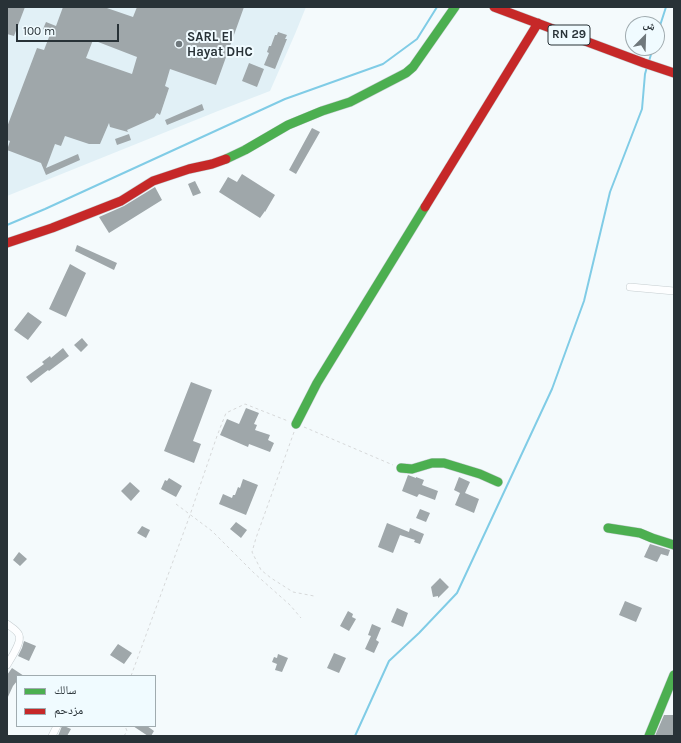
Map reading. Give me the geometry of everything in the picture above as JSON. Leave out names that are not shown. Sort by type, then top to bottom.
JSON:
[{"type":"street","points":[[7,243],[110,206],[121,201],[153,181],[165,176],[223,160],[245,150],[288,125],[322,111],[350,102],[398,78],[413,67],[454,7]]},
{"type":"street","name":"RN 29","points":[[494,7],[674,73]]},
{"type":"street","points":[[296,424],[317,383],[538,23]]},
{"type":"street","points":[[630,287],[674,291]]},
{"type":"street","points":[[401,468],[412,469],[432,463],[444,463],[480,474],[498,482]]},
{"type":"street","points":[[608,528],[640,533],[674,545]]},
{"type":"street","points":[[7,624],[17,633],[19,638],[18,645],[7,665]]},
{"type":"street","points":[[649,736],[674,675]]},
{"type":"street","points":[[52,736],[56,727]]},
{"type":"path","points":[[131,675],[226,413],[245,404],[401,468]]},
{"type":"path","points":[[296,424],[252,552],[261,570],[272,578],[293,592],[314,596]]},
{"type":"path","points":[[176,504],[212,531],[254,573],[290,605],[301,618]]},
{"type":"path","points":[[124,736],[127,731],[125,727]]},
{"type":"shaded area","points":[[7,7],[306,7],[270,91],[7,196]]},
{"type":"building","points":[[7,7],[25,7],[14,36],[7,34]]},
{"type":"building","points":[[63,7],[104,7],[133,17],[137,7],[244,7],[216,85],[170,69],[165,86],[169,88],[160,115],[157,113],[154,118],[127,130],[128,132],[110,127],[109,123],[100,144],[89,144],[65,136],[61,146],[55,144],[46,168],[78,154],[80,160],[46,175],[41,163],[7,150],[10,141],[7,140],[7,127],[37,48],[44,50],[51,32],[43,29],[46,22],[56,26]],"holes":[[[93,40],[137,57],[132,74],[86,58]]]},
{"type":"building","points":[[278,32],[287,35],[285,39],[287,39],[275,69],[264,65],[269,53],[267,52],[269,46],[271,46],[275,35],[277,35]]},
{"type":"building","points":[[249,63],[264,69],[257,87],[242,81]]},
{"type":"building","points":[[202,104],[204,110],[167,125],[165,120]]},
{"type":"building","points":[[312,128],[320,132],[296,174],[289,170]]},
{"type":"building","points":[[129,134],[131,140],[117,145],[115,139]]},
{"type":"building","points":[[242,174],[275,195],[260,218],[219,192],[228,177],[237,182]]},
{"type":"building","points":[[195,181],[201,193],[193,196],[188,184]]},
{"type":"building","points":[[155,187],[162,200],[109,233],[99,217],[124,206]]},
{"type":"building","points":[[77,245],[117,263],[114,270],[75,251]]},
{"type":"building","points":[[70,264],[86,273],[66,317],[49,309]]},
{"type":"building","points":[[28,312],[42,322],[28,340],[14,330]]},
{"type":"building","points":[[82,338],[88,345],[81,352],[74,345]]},
{"type":"building","points":[[63,348],[69,356],[31,383],[26,377],[44,364],[42,362],[50,356],[51,358]]},
{"type":"building","points":[[191,382],[212,390],[193,441],[201,444],[194,463],[164,451]]},
{"type":"building","points":[[246,408],[259,413],[254,424],[257,425],[255,430],[270,435],[268,440],[274,443],[270,452],[249,444],[248,447],[220,435],[227,419],[239,424]]},
{"type":"building","points":[[408,475],[424,480],[422,485],[438,491],[435,500],[419,494],[417,497],[402,491]]},
{"type":"building","points":[[459,477],[470,482],[465,493],[479,499],[474,513],[455,505],[460,493],[454,490]]},
{"type":"building","points":[[169,478],[182,486],[176,497],[161,489],[165,480],[167,481]]},
{"type":"building","points":[[243,479],[258,485],[246,515],[219,504],[223,494],[232,498],[233,495],[235,495],[238,487],[240,488]]},
{"type":"building","points":[[130,482],[140,491],[131,501],[121,491]]},
{"type":"building","points":[[420,509],[430,513],[426,522],[416,518]]},
{"type":"building","points":[[236,522],[247,530],[241,538],[230,529]]},
{"type":"building","points":[[387,523],[409,532],[410,528],[424,534],[420,544],[414,542],[415,540],[400,535],[393,553],[378,547]]},
{"type":"building","points":[[142,526],[150,530],[146,538],[137,533]]},
{"type":"building","points":[[650,544],[670,550],[668,556],[661,554],[657,562],[644,557]]},
{"type":"building","points":[[19,552],[27,559],[20,566],[13,560]]},
{"type":"building","points":[[440,578],[449,587],[438,598],[438,596],[433,597],[431,587]]},
{"type":"building","points":[[625,601],[642,608],[636,622],[619,615]]},
{"type":"building","points":[[397,608],[408,613],[403,627],[391,622]]},
{"type":"building","points":[[348,611],[353,614],[352,617],[356,619],[349,631],[340,626]]},
{"type":"building","points":[[372,624],[381,628],[376,640],[379,642],[374,653],[365,649],[371,636],[368,635]]},
{"type":"building","points":[[24,641],[36,646],[29,661],[18,656]]},
{"type":"building","points":[[118,644],[132,653],[124,664],[110,655]]},
{"type":"building","points":[[334,653],[346,658],[339,673],[327,668]]},
{"type":"building","points":[[278,654],[288,658],[282,672],[275,670],[277,664],[272,662],[274,657],[277,658]]},
{"type":"building","points":[[12,668],[22,675],[16,675],[16,682],[7,699],[7,675]]},
{"type":"building","points":[[664,715],[674,715],[674,736],[655,736]]},
{"type":"building","points":[[62,727],[71,729],[67,736],[58,736]]},
{"type":"building","points":[[134,727],[148,727],[154,731],[151,736],[148,736]]},
{"type":"waterway","points":[[7,225],[285,99],[383,64],[417,39],[437,7]]},
{"type":"waterway","points":[[663,16],[666,7]]},
{"type":"waterway","points":[[649,61],[651,56]]},
{"type":"waterway","points":[[355,736],[389,661],[419,633],[457,593],[552,389],[584,301],[610,192],[642,109],[647,67]]},
{"type":"traffic: fast","points":[[226,159],[245,150],[288,125],[322,111],[350,102],[406,73],[413,67],[455,7]]},
{"type":"traffic: fast","points":[[296,424],[317,383],[425,207]]},
{"type":"traffic: fast","points":[[401,468],[412,469],[432,463],[444,463],[480,474],[498,482]]},
{"type":"traffic: fast","points":[[608,528],[640,533],[674,545]]},
{"type":"traffic: fast","points":[[649,736],[674,675]]},
{"type":"traffic: jam","points":[[494,7],[674,73]]},
{"type":"traffic: jam","points":[[425,207],[538,23]]},
{"type":"traffic: jam","points":[[7,243],[52,228],[121,201],[153,181],[226,159]]},
{"type":"place","name":"SARL El Hayat DHC","points":[[179,44]]}]
